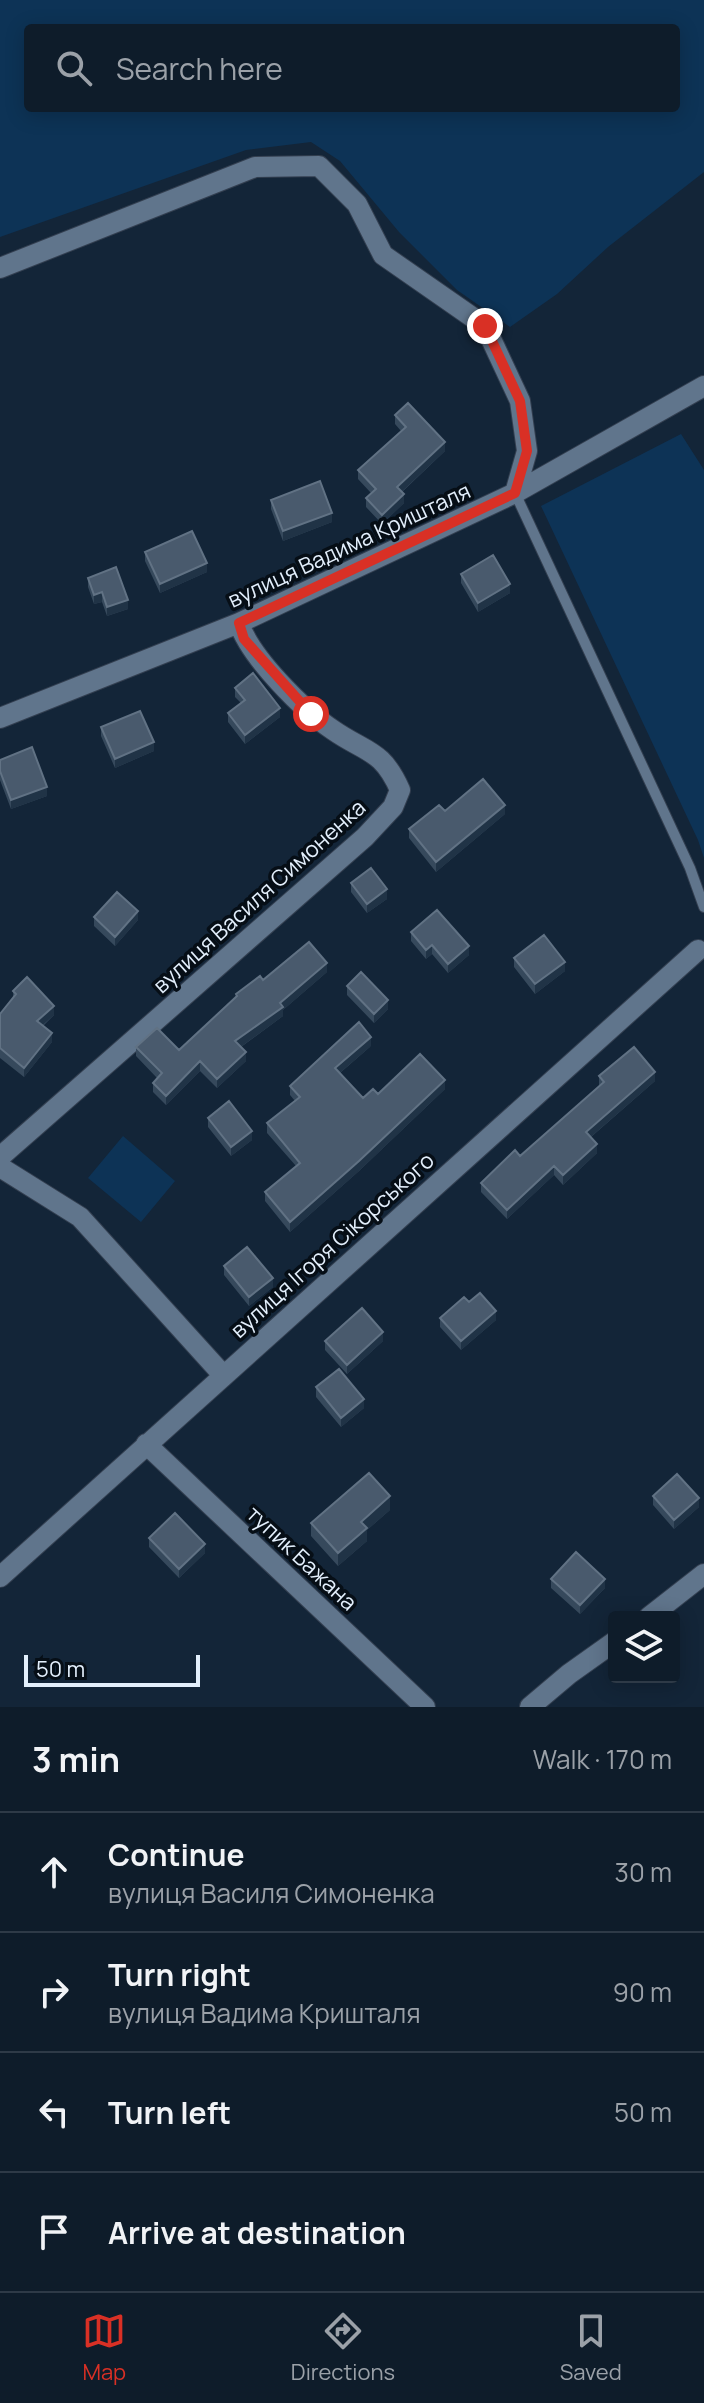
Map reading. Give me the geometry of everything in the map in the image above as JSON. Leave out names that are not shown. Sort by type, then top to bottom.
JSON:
[{"type":"street","points":[[0,268],[255,167],[319,166],[357,204],[383,255],[485,326],[520,401],[527,451],[515,493]]},
{"type":"street","name":"вулиця Вадима Кришталя","points":[[0,718],[239,623],[515,493],[704,386]]},
{"type":"street","name":"вулиця Василя Симоненка","points":[[0,1157],[365,837],[393,807],[400,790],[391,769],[373,752],[335,732],[311,714],[244,639],[239,623]]},
{"type":"street","name":"вулиця Ігоря Сікорського","points":[[0,1577],[702,946]]},
{"type":"street","points":[[0,1167],[80,1217],[223,1375]]},
{"type":"street","name":"тупик Бажана","points":[[146,1444],[425,1707]]},
{"type":"street","points":[[657,1611],[704,1574]]},
{"type":"street","points":[[530,1707],[608,1646]]},
{"type":"lane","points":[[515,493],[690,868],[704,907]]},
{"type":"shaded area","points":[[0,0],[704,0],[704,172],[608,247],[557,294],[510,327],[457,290],[399,232],[340,161],[311,142],[246,150],[0,237]]},
{"type":"shaded area","points":[[681,434],[704,470],[704,858],[541,506]]},
{"type":"shaded area","points":[[123,1136],[175,1181],[141,1222],[88,1178]]},
{"type":"building","points":[[408,403],[445,442],[397,487],[404,494],[382,515],[366,498],[376,489],[358,470],[406,427],[395,415]]},
{"type":"building","points":[[320,481],[332,513],[283,531],[271,500]]},
{"type":"building","points":[[192,531],[207,563],[160,584],[145,552]]},
{"type":"building","points":[[493,555],[510,584],[478,603],[461,574]]},
{"type":"building","points":[[116,567],[128,600],[107,607],[102,592],[94,595],[88,578]]},
{"type":"building","points":[[253,673],[280,708],[245,735],[228,713],[245,700],[235,688]]},
{"type":"building","points":[[140,711],[154,742],[115,759],[101,727]]},
{"type":"building","points":[[32,747],[47,787],[11,800],[0,771],[0,760]]},
{"type":"building","points":[[483,779],[505,805],[436,862],[409,829],[439,805],[445,811]]},
{"type":"building","points":[[371,868],[387,889],[367,904],[351,883]]},
{"type":"building","points":[[117,892],[138,911],[115,937],[94,917]]},
{"type":"building","points":[[437,910],[469,946],[448,964],[432,945],[426,950],[411,932]]},
{"type":"building","points":[[544,935],[565,962],[535,984],[514,958]]},
{"type":"building","points":[[309,942],[327,963],[280,1003],[283,1007],[235,1041],[246,1052],[217,1079],[200,1061],[166,1096],[153,1083],[162,1073],[136,1047],[157,1028],[179,1050],[236,994],[260,976],[263,980]]},
{"type":"building","points":[[361,972],[388,1000],[374,1014],[347,986]]},
{"type":"building","points":[[27,977],[54,1006],[37,1021],[52,1033],[24,1068],[0,1048],[0,1014],[16,994],[13,991]]},
{"type":"building","points":[[359,1022],[371,1037],[335,1068],[363,1098],[373,1089],[378,1094],[420,1054],[445,1080],[290,1222],[265,1192],[300,1163],[267,1123],[300,1097],[290,1086]]},
{"type":"building","points":[[634,1047],[655,1072],[586,1132],[597,1144],[563,1175],[554,1166],[507,1210],[481,1183],[515,1150],[520,1156],[604,1082],[599,1076]]},
{"type":"building","points":[[229,1101],[252,1131],[231,1147],[208,1118]]},
{"type":"building","points":[[247,1247],[273,1278],[249,1297],[224,1266]]},
{"type":"building","points":[[480,1293],[496,1311],[461,1341],[440,1318],[464,1297],[469,1302]]},
{"type":"building","points":[[362,1308],[383,1332],[347,1365],[325,1341]]},
{"type":"building","points":[[339,1369],[364,1399],[341,1418],[316,1387]]},
{"type":"building","points":[[369,1473],[390,1496],[361,1522],[367,1528],[338,1553],[311,1523]]},
{"type":"building","points":[[677,1474],[699,1498],[674,1520],[653,1496]]},
{"type":"building","points":[[175,1513],[205,1544],[179,1569],[149,1538]]},
{"type":"building","points":[[576,1552],[605,1579],[580,1605],[551,1579]]},
{"type":"route","points":[[311,714],[244,639],[239,623],[515,493],[527,451],[520,401],[485,326]]}]
